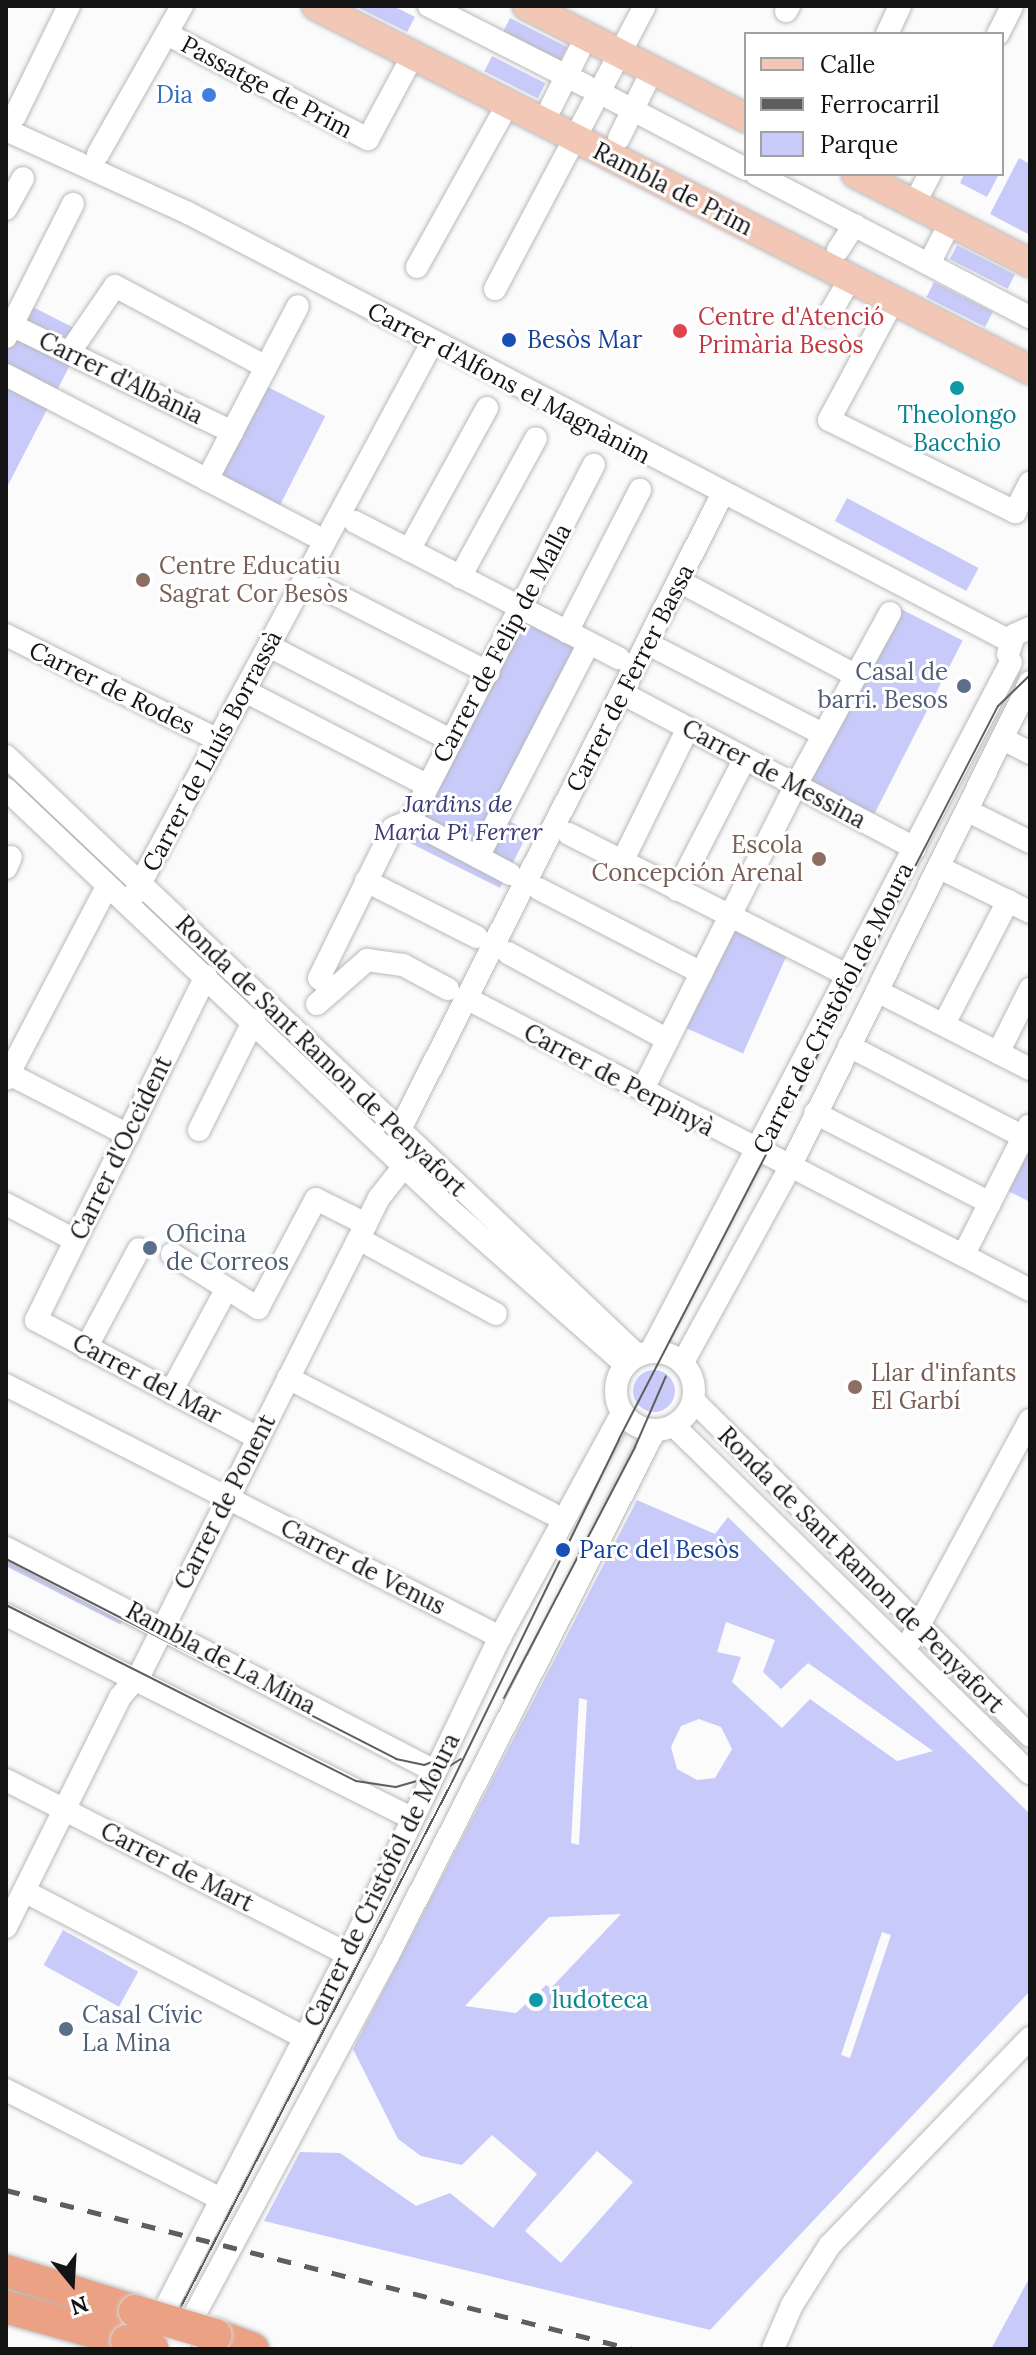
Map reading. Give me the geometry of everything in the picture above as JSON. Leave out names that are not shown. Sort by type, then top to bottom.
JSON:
[{"type":"highway","points":[[6,2271],[140,2337]]},
{"type":"highway","points":[[6,2307],[140,2337],[215,2335],[253,2349]]},
{"type":"main road","name":"Rambla de Prim","points":[[316,6],[1030,370]]},
{"type":"main road","points":[[527,6],[744,117]]},
{"type":"main road","points":[[860,176],[1030,263]]},
{"type":"street","points":[[10,123],[69,6]]},
{"type":"street","points":[[98,154],[182,6]]},
{"type":"street","points":[[429,6],[577,81]]},
{"type":"street","points":[[495,289],[645,6]]},
{"type":"street","points":[[888,32],[900,6]]},
{"type":"street","points":[[999,32],[1012,6]]},
{"type":"street","name":"Passatge de Prim","points":[[167,34],[368,139],[413,55]]},
{"type":"street","points":[[551,107],[577,81],[579,51]]},
{"type":"street","points":[[619,138],[646,83]]},
{"type":"street","points":[[610,98],[744,168]]},
{"type":"street","points":[[417,267],[507,105]]},
{"type":"street","name":"Carrer d'Alfons el Magnànim","points":[[10,123],[723,493],[1017,658]]},
{"type":"street","points":[[760,176],[1030,317]]},
{"type":"street","points":[[914,204],[929,176]]},
{"type":"street","points":[[6,209],[23,178]]},
{"type":"street","points":[[9,331],[73,204]]},
{"type":"street","points":[[838,250],[854,225]]},
{"type":"street","points":[[929,264],[943,236]]},
{"type":"street","points":[[829,315],[850,279]]},
{"type":"street","points":[[69,353],[115,286],[266,367]]},
{"type":"street","points":[[893,301],[829,420],[1015,512],[1030,483]]},
{"type":"street","points":[[207,480],[298,306]]},
{"type":"street","name":"Carrer d'Albània","points":[[9,331],[69,353],[232,432]]},
{"type":"street","name":"Carrer de Lluís Borrassà","points":[[128,905],[432,343]]},
{"type":"street","points":[[6,375],[313,535]]},
{"type":"street","points":[[409,550],[487,408]]},
{"type":"street","points":[[460,577],[536,438]]},
{"type":"street","name":"Carrer de Felip de Malla","points":[[345,920],[393,828],[410,821],[522,610],[594,465]]},
{"type":"street","points":[[567,632],[640,490]]},
{"type":"street","name":"Carrer de Ferrer Bassa","points":[[399,1131],[457,994],[723,493]]},
{"type":"street","points":[[355,522],[619,658]]},
{"type":"street","points":[[323,588],[489,673]]},
{"type":"street","points":[[692,588],[855,675]]},
{"type":"street","points":[[646,1083],[796,785],[890,613]]},
{"type":"street","points":[[1017,658],[1030,628]]},
{"type":"street","name":"Carrer de Rodes","points":[[6,635],[218,740]]},
{"type":"street","points":[[478,857],[589,643]]},
{"type":"street","points":[[269,646],[452,741]]},
{"type":"street","points":[[660,650],[823,734]]},
{"type":"street","name":"Carrer de Cristòfol de Moura","points":[[638,1356],[758,1153],[1017,658]]},
{"type":"street","name":"Carrer de Cristòfol de Moura","points":[[683,1362],[790,1167],[1030,682]]},
{"type":"street","points":[[245,691],[428,786]]},
{"type":"street","name":"Carrer de Messina","points":[[633,699],[915,848]]},
{"type":"street","points":[[622,862],[688,728]]},
{"type":"street","points":[[1003,739],[1030,753]]},
{"type":"street","name":"Ronda de Sant Ramon de Penyafort","points":[[6,756],[638,1356]]},
{"type":"street","points":[[677,890],[745,758]]},
{"type":"street","name":"Ronda de Sant Ramon de Penyafort","points":[[6,789],[405,1165],[638,1356]]},
{"type":"street","points":[[968,811],[1030,842]]},
{"type":"street","points":[[410,821],[510,874]]},
{"type":"street","points":[[569,834],[849,976]]},
{"type":"street","points":[[940,868],[1030,912]]},
{"type":"street","points":[[366,881],[477,937]]},
{"type":"street","points":[[107,887],[7,1076],[128,1135]]},
{"type":"street","points":[[539,889],[702,973]]},
{"type":"street","points":[[944,1024],[1008,901]]},
{"type":"street","name":"Carrer de Perpinyà","points":[[345,920],[319,978],[325,997],[367,960],[403,965],[758,1153],[1030,1290]]},
{"type":"street","points":[[508,953],[668,1040]]},
{"type":"street","name":"Carrer d'Occident","points":[[36,1320],[206,976]]},
{"type":"street","points":[[998,1053],[1030,989]]},
{"type":"street","points":[[877,991],[1030,1069]]},
{"type":"street","points":[[199,1130],[254,1020]]},
{"type":"street","points":[[849,1046],[1027,1131],[967,1248]]},
{"type":"street","points":[[815,1113],[990,1203]]},
{"type":"street","points":[[399,1131],[405,1165]]},
{"type":"street","name":"Carrer de Ponent","points":[[6,1927],[120,1697],[134,1681],[225,1496],[258,1438],[362,1232],[405,1165]]},
{"type":"street","points":[[172,1254],[207,1273],[226,1290],[258,1308],[316,1199],[362,1232],[496,1314]]},
{"type":"street","points":[[6,1204],[75,1240]]},
{"type":"street","points":[[86,1348],[139,1249]]},
{"type":"street","points":[[171,1392],[226,1290]]},
{"type":"street","name":"Carrer del Mar","points":[[36,1320],[258,1438]]},
{"type":"street","points":[[638,1356],[683,1362],[695,1385],[694,1401],[664,1428],[632,1423],[622,1413],[615,1390],[638,1356]]},
{"type":"street","points":[[288,1378],[551,1513]]},
{"type":"street","points":[[6,1385],[225,1496]]},
{"type":"street","name":"Ronda de Sant Ramon de Penyafort","points":[[694,1401],[919,1630],[1030,1736]]},
{"type":"street","name":"Carrer de Cristòfol de Moura","points":[[140,2337],[221,2199],[348,1954],[500,1637],[622,1413]]},
{"type":"street","points":[[906,1654],[1030,1420]]},
{"type":"street","name":"Carrer de Cristòfol de Moura","points":[[176,2349],[387,1957],[664,1428]]},
{"type":"street","name":"Ronda de Sant Ramon de Penyafort","points":[[664,1428],[1030,1773]]},
{"type":"street","name":"Carrer de Venus","points":[[225,1496],[500,1637]]},
{"type":"street","name":"Rambla de La Mina","points":[[6,1548],[162,1626],[435,1771]]},
{"type":"street","points":[[6,1615],[412,1818]]},
{"type":"street","name":"Carrer de Mart","points":[[6,1780],[348,1954]]},
{"type":"street","points":[[24,1891],[297,2034]]},
{"type":"street","points":[[773,2349],[815,2264],[865,2207],[1030,2038]]},
{"type":"street","points":[[6,2090],[221,2199]]},
{"type":"street","points":[[787,2349],[804,2308],[865,2207]]},
{"type":"green space","points":[[355,6],[393,6],[415,17],[407,32]]},
{"type":"green space","points":[[510,18],[567,47],[559,62],[502,33]]},
{"type":"green space","points":[[492,56],[545,83],[538,98],[484,71]]},
{"type":"green space","points":[[1019,158],[1030,164],[1030,235],[990,214]]},
{"type":"green space","points":[[963,176],[998,176],[987,197],[960,183]]},
{"type":"green space","points":[[957,245],[1015,275],[1008,289],[950,259]]},
{"type":"green space","points":[[934,282],[993,312],[985,327],[926,297]]},
{"type":"green space","points":[[21,301],[86,334],[6,489],[6,329]]},
{"type":"green space","points":[[262,384],[325,416],[274,518],[210,486]]},
{"type":"green space","points":[[847,498],[979,568],[966,591],[835,521]]},
{"type":"green space","name":"Jardins de Maria Pi Ferrer","points":[[522,594],[597,635],[503,818],[529,831],[500,888],[398,837]]},
{"type":"green space","points":[[895,606],[963,641],[872,818],[805,783]]},
{"type":"green space","points":[[732,926],[789,951],[743,1054],[686,1028]]},
{"type":"green space","points":[[1030,1133],[1030,1202],[1002,1188]]},
{"type":"green space","points":[[654,1370],[669,1376],[675,1391],[669,1406],[654,1412],[639,1406],[633,1391],[639,1376]]},
{"type":"green space","points":[[637,1500],[715,1534],[728,1517],[1030,1814],[1030,1991],[710,2330],[264,2221],[300,2152],[340,2153],[416,2206],[450,2193],[493,2228],[537,2174],[492,2135],[462,2165],[421,2156],[398,2139],[353,2049]],"holes":[[[726,1622],[775,1640],[763,1672],[781,1689],[808,1663],[933,1751],[897,1761],[810,1699],[782,1728],[732,1682],[741,1657],[717,1652]],[[579,1698],[587,1700],[579,1845],[571,1843]],[[699,1719],[721,1727],[732,1749],[715,1778],[697,1780],[677,1769],[671,1747],[681,1726]],[[621,1914],[551,1988],[546,1985],[516,2013],[465,2006],[549,1917]],[[882,1932],[891,1935],[850,2058],[841,2055]],[[597,2151],[633,2182],[561,2263],[525,2231]]]},
{"type":"green space","points":[[6,1556],[125,1616],[120,1624],[6,1566]]},
{"type":"green space","points":[[63,1930],[138,1972],[119,2007],[44,1965]]},
{"type":"green space","points":[[1030,2277],[1030,2349],[991,2349]]},
{"type":"tram line","points":[[159,2349],[452,1782],[619,1439],[998,706],[1030,675]]},
{"type":"tram line","points":[[504,1698],[635,1447],[666,1376]]},
{"type":"tram line","points":[[6,1559],[396,1759],[424,1765],[454,1754]]},
{"type":"tram line","points":[[6,1605],[356,1781],[396,1787],[432,1777],[461,1759]]},
{"type":"railway","points":[[6,2190],[632,2349]]},
{"type":"place","name":"Dia","points":[[209,95]]},
{"type":"place","name":"Centre d'Atenció Primària Besòs","points":[[680,331]]},
{"type":"place","name":"Besòs Mar","points":[[509,340]]},
{"type":"place","name":"Theolongo Bacchio","points":[[957,388]]},
{"type":"place","name":"Centre Educatiu Sagrat Cor Besòs","points":[[143,580]]},
{"type":"place","name":"Casal de barri. Besos","points":[[964,686]]},
{"type":"place","name":"Escola Concepción Arenal","points":[[819,859]]},
{"type":"place","name":"Oficina de Correos","points":[[150,1248]]},
{"type":"place","name":"Llar d'infants El Garbí","points":[[855,1387]]},
{"type":"place","name":"Parc del Besòs","points":[[563,1550]]},
{"type":"place","name":"ludoteca","points":[[536,2000]]},
{"type":"place","name":"Casal Cívic La Mina","points":[[66,2029]]}]
